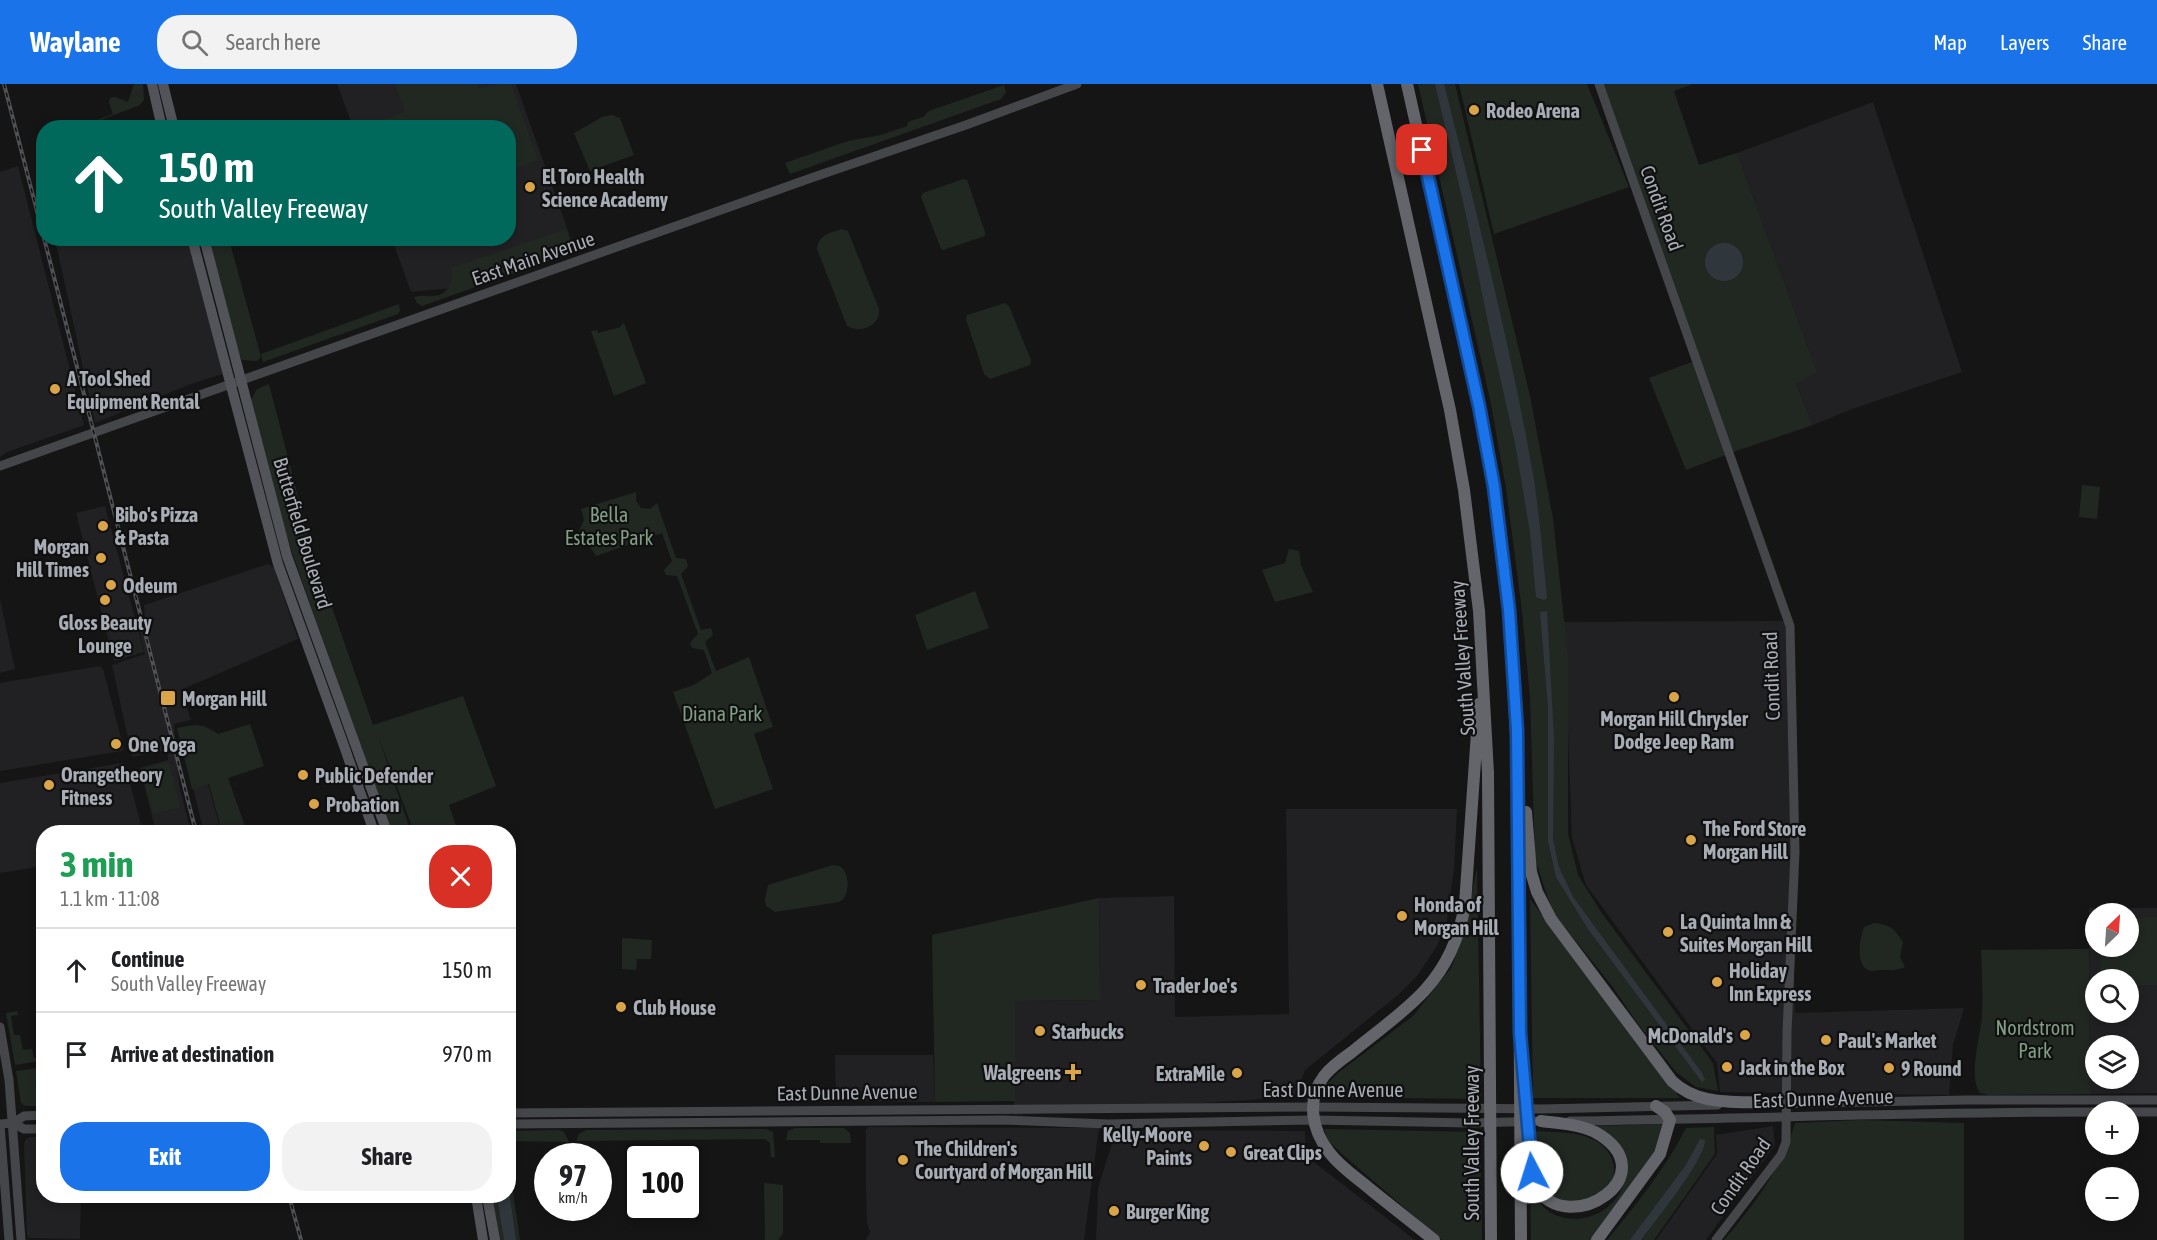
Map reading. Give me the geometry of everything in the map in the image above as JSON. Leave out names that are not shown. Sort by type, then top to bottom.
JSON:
[{"type":"highway","name":"South Valley Freeway","points":[[1377,84],[1450,410],[1470,531],[1483,652],[1489,804],[1491,1240]]},
{"type":"highway","points":[[1407,84],[1469,356],[1489,456],[1509,610],[1517,730],[1531,872],[1541,902],[1551,919],[1665,1073],[1679,1088],[1694,1097],[1703,1099],[1769,1103]]},
{"type":"highway","points":[[1434,1240],[1337,1161],[1318,1136],[1313,1113],[1316,1091],[1324,1076],[1421,993],[1441,968],[1457,936],[1466,891],[1483,652]]},
{"type":"highway","points":[[1517,730],[1521,1240]]},
{"type":"highway","points":[[1520,1033],[1528,1113],[1529,1154],[1536,1186],[1544,1201],[1553,1210],[1565,1214],[1583,1217],[1603,1208],[1616,1193],[1621,1181],[1621,1167],[1614,1148],[1605,1139],[1586,1129],[1541,1115]]},
{"type":"highway","points":[[1597,1240],[1660,1154],[1670,1120],[1665,1112],[1656,1106]]},
{"type":"main road","points":[[152,84],[160,120]]},
{"type":"main road","points":[[164,84],[172,120]]},
{"type":"main road","name":"East Main Avenue","points":[[0,466],[1077,84]]},
{"type":"main road","name":"Condit Road","points":[[1599,84],[1790,626],[1795,852],[1787,1032],[1786,1142],[1780,1155],[1716,1240]]},
{"type":"main road","name":"Butterfield Boulevard","points":[[194,246],[278,564],[372,825]]},
{"type":"main road","name":"Butterfield Boulevard","points":[[206,246],[287,556],[384,825]]},
{"type":"main road","points":[[0,1027],[9,1080],[21,1240]]},
{"type":"main road","name":"East Dunne Avenue","points":[[516,1113],[984,1108],[1313,1113],[1470,1123],[1656,1106],[2157,1100]]},
{"type":"main road","points":[[984,1108],[1003,1120],[1011,1114],[1035,1114],[1043,1109]]},
{"type":"main road","name":"East Dunne Avenue","points":[[516,1124],[1003,1120],[1108,1124],[1313,1113],[1469,1108],[1541,1115],[1670,1120],[1918,1113],[2085,1112]]},
{"type":"main road","points":[[900,1120],[907,1116],[923,1114],[929,1109]]},
{"type":"main road","points":[[780,1122],[783,1117],[821,1116],[832,1110]]},
{"type":"main road","points":[[2139,1112],[2157,1112]]},
{"type":"main road","points":[[9,1240],[0,1125],[13,1123],[24,1116],[36,1115]]},
{"type":"main road","points":[[13,1123],[24,1129],[36,1129]]},
{"type":"main road","points":[[477,1203],[483,1240]]},
{"type":"main road","points":[[488,1203],[495,1240]]},
{"type":"shaded area","name":"El Toro Health Science Academy","points":[[337,84],[516,84],[572,242],[452,288],[411,292],[395,246],[516,246],[516,120],[350,120]]},
{"type":"shaded area","points":[[1435,84],[1444,84],[1515,380],[1540,524],[1547,598],[1544,600],[1536,597],[1530,532],[1515,443],[1465,210]]},
{"type":"shaded area","points":[[1873,102],[1962,372],[1855,408],[1813,425],[1796,382],[1817,372],[1737,153]]},
{"type":"shaded area","points":[[18,166],[36,237],[36,246],[38,246],[84,425],[7,452],[0,457],[0,172]]},
{"type":"shaded area","points":[[1724,243],[1731,244],[1737,249],[1742,255],[1742,269],[1737,275],[1731,280],[1724,281],[1717,280],[1711,275],[1706,269],[1705,262],[1706,255],[1711,249],[1717,244]]},
{"type":"shaded area","points":[[57,246],[190,246],[223,374],[191,384],[95,423]]},
{"type":"shaded area","points":[[105,506],[144,652],[114,661],[76,513]]},
{"type":"shaded area","points":[[268,564],[274,568],[298,639],[181,690],[191,720],[174,724],[179,785],[189,825],[154,825],[140,768],[168,760],[167,750],[132,757],[112,665],[145,654],[137,621],[145,619],[144,605]]},
{"type":"shaded area","points":[[0,599],[15,669],[0,673]]},
{"type":"shaded area","points":[[1547,611],[1554,738],[1553,839],[1559,867],[1573,897],[1702,1073],[1705,1080],[1702,1082],[1588,929],[1556,877],[1548,841],[1548,706],[1540,612]]},
{"type":"shaded area","points":[[1785,621],[1795,1013],[1964,1008],[1953,1045],[1949,1095],[1720,1092],[1717,1063],[1586,885],[1572,838],[1564,622]]},
{"type":"shaded area","points":[[100,666],[103,669],[124,749],[0,771],[0,683]]},
{"type":"shaded area","points":[[122,763],[125,765],[141,825],[36,825],[36,867],[0,873],[0,783]]},
{"type":"shaded area","points":[[208,784],[219,825],[202,825],[193,788]]},
{"type":"shaded area","points":[[1286,809],[1457,809],[1454,869],[1447,921],[1437,946],[1417,976],[1398,995],[1305,1070],[1294,1097],[1014,1115],[1015,1001],[1100,1000],[1099,898],[1174,896],[1175,1017],[1289,1014]]},
{"type":"shaded area","points":[[2139,908],[2157,908],[2157,1093],[2090,1094],[2090,1089],[2139,1089],[2139,1035],[2090,1035],[2090,1023],[2139,1023],[2139,969],[2089,969],[2089,957],[2139,957]]},
{"type":"shaded area","points":[[835,1055],[933,1055],[935,1102],[836,1101]]},
{"type":"shaded area","points":[[1773,1126],[1775,1145],[1706,1240],[1656,1240],[1717,1154],[1716,1135]]},
{"type":"shaded area","points":[[868,1127],[1099,1128],[1084,1240],[866,1240],[870,1232],[867,1223],[866,1189],[866,1130]]},
{"type":"shaded area","points":[[1116,1130],[1305,1131],[1306,1156],[1415,1240],[1096,1240],[1098,1188]]},
{"type":"shaded area","points":[[36,1137],[36,1203],[81,1203],[80,1239],[29,1238],[27,1235],[24,1143],[26,1139]]},
{"type":"shaded area","points":[[1700,1139],[1705,1140],[1703,1149],[1678,1190],[1641,1240],[1630,1240],[1686,1165]]},
{"type":"shaded area","points":[[498,1203],[511,1203],[516,1240],[504,1240]]},
{"type":"green space","points":[[134,84],[143,84],[144,100],[140,105],[97,120],[113,114],[110,98],[115,97],[128,102]]},
{"type":"green space","points":[[395,84],[477,84],[479,89],[498,84],[511,84],[538,160],[516,168],[516,120],[383,120],[405,112]]},
{"type":"green space","points":[[1418,84],[1455,84],[1530,396],[1553,518],[1568,657],[1568,834],[1578,875],[1601,912],[1713,1063],[1718,1091],[1696,1087],[1676,1072],[1638,1024],[1612,986],[1555,915],[1535,858],[1530,698],[1522,611],[1506,488],[1490,399]]},
{"type":"green space","points":[[1459,84],[1587,84],[1629,187],[1494,234]]},
{"type":"green space","points":[[1601,84],[1693,84],[1674,91],[1699,165],[1737,153],[1817,372],[1796,383],[1813,425],[1686,470],[1649,378],[1697,360]]},
{"type":"green space","points":[[1004,85],[1006,92],[1001,99],[790,174],[785,163],[848,141],[881,135],[907,126],[908,122],[923,117],[929,111]]},
{"type":"green space","points":[[612,115],[620,118],[634,155],[590,171],[574,133],[602,117]]},
{"type":"green space","points":[[963,179],[967,180],[985,236],[943,250],[921,197],[923,193]]},
{"type":"green space","points":[[566,229],[574,252],[422,306],[417,303],[414,297],[438,295],[446,290],[451,282],[451,268]]},
{"type":"green space","points":[[842,229],[848,231],[879,309],[877,320],[864,328],[847,326],[817,249],[823,237]]},
{"type":"green space","points":[[211,246],[231,246],[261,357],[257,361],[242,360]]},
{"type":"green space","points":[[1005,303],[1009,306],[1031,360],[1030,365],[990,379],[984,374],[966,319],[967,315]]},
{"type":"green space","points":[[399,304],[398,314],[263,362],[261,354]]},
{"type":"green space","points":[[624,323],[646,383],[614,396],[591,331],[597,330],[598,333],[621,327]]},
{"type":"green space","points":[[269,384],[311,547],[373,725],[463,696],[496,786],[449,805],[456,825],[411,825],[377,733],[409,825],[389,825],[283,525],[251,400],[257,389]]},
{"type":"green space","points":[[2082,485],[2100,487],[2097,519],[2079,517]]},
{"type":"green space","name":"Diana Park","points":[[636,492],[636,501],[641,508],[650,509],[657,503],[676,558],[686,559],[688,566],[681,574],[701,630],[711,628],[713,635],[705,642],[716,671],[749,657],[773,727],[754,734],[773,789],[715,809],[673,692],[694,685],[712,673],[704,650],[692,648],[690,643],[698,634],[677,576],[666,575],[664,570],[672,561],[662,533],[596,556],[579,531],[584,520],[581,509]]},
{"type":"green space","points":[[1289,549],[1299,551],[1301,565],[1313,592],[1275,602],[1262,570],[1285,563]]},
{"type":"green space","points":[[975,591],[989,628],[927,650],[915,615]]},
{"type":"green space","points":[[250,724],[264,766],[228,778],[245,825],[220,825],[209,784],[192,789],[177,728],[199,725],[218,734]]},
{"type":"green space","points":[[169,762],[180,807],[153,814],[141,769]]},
{"type":"green space","points":[[833,865],[842,868],[847,881],[847,891],[839,902],[775,912],[766,906],[768,885]]},
{"type":"green space","points":[[1477,868],[1481,1099],[1321,1097],[1323,1088],[1338,1073],[1413,1016],[1451,968],[1462,940]]},
{"type":"green space","points":[[1099,898],[1100,1000],[1015,1001],[1015,1101],[935,1102],[932,935]]},
{"type":"green space","points":[[1530,899],[1680,1098],[1533,1098]]},
{"type":"green space","points":[[2157,917],[2157,985],[2139,985],[2139,969],[2101,969],[2100,957],[2139,957],[2139,918]]},
{"type":"green space","points":[[1874,923],[1888,926],[1900,937],[1903,942],[1900,957],[1905,967],[1896,970],[1871,971],[1862,964],[1860,945],[1862,932],[1864,927]]},
{"type":"green space","points":[[622,938],[652,940],[651,959],[637,959],[636,970],[622,969]]},
{"type":"green space","name":"Nordstrom Park","points":[[2085,949],[2085,957],[2089,957],[2089,969],[2085,969],[2085,1023],[2090,1023],[2090,1035],[2085,1035],[2085,1089],[2090,1089],[2090,1094],[1989,1095],[1980,1093],[1975,1077],[1975,1067],[1982,1018],[1981,950]]},
{"type":"green space","points":[[17,1011],[18,1015],[11,1016],[14,1035],[20,1035],[23,1050],[32,1049],[36,1062],[15,1065],[6,1013]]},
{"type":"green space","points":[[36,1068],[36,1106],[25,1106],[21,1103],[16,1071]]},
{"type":"green space","points":[[1860,1120],[1964,1123],[1964,1240],[1724,1240],[1775,1171],[1795,1123]]},
{"type":"green space","points":[[1664,1124],[1651,1159],[1591,1240],[1531,1240],[1530,1188],[1547,1211],[1571,1219],[1589,1217],[1606,1209],[1618,1196],[1625,1180],[1625,1162],[1615,1143],[1596,1126]]},
{"type":"green space","points":[[1714,1127],[1715,1154],[1654,1240],[1607,1240],[1659,1172],[1686,1128]]},
{"type":"green space","points":[[795,1128],[844,1128],[850,1133],[851,1143],[786,1140],[788,1131]]},
{"type":"green space","points":[[766,1129],[773,1132],[775,1157],[771,1157],[770,1143],[765,1139],[576,1141],[579,1134],[586,1130]]},
{"type":"green space","points":[[1324,1129],[1480,1132],[1482,1240],[1442,1240],[1341,1153],[1328,1140]]},
{"type":"green space","points":[[559,1130],[564,1132],[569,1142],[516,1141],[516,1131]]},
{"type":"green space","points":[[1533,1131],[1576,1134],[1597,1141],[1605,1148],[1613,1163],[1613,1180],[1608,1193],[1559,1205],[1541,1182]]},
{"type":"green space","points":[[764,1183],[783,1185],[783,1234],[778,1240],[765,1240]]},
{"type":"green space","points":[[493,1203],[515,1203],[520,1240],[499,1240]]},
{"type":"railway","points":[[4,84],[36,207]]},
{"type":"railway","points":[[46,246],[194,825]]},
{"type":"railway","points":[[291,1203],[301,1240]]},
{"type":"place","name":"Rodeo Arena","points":[[1474,110]]},
{"type":"place","name":"El Toro Health Science Academy","points":[[530,187]]},
{"type":"place","name":"A Tool Shed Equipment Rental","points":[[55,389]]},
{"type":"place","name":"Bibo's Pizza & Pasta","points":[[103,526]]},
{"type":"place","name":"Morgan Hill Times","points":[[101,558]]},
{"type":"place","name":"Odeum","points":[[111,585]]},
{"type":"place","name":"Gloss Beauty Lounge","points":[[105,600]]},
{"type":"place","name":"Morgan Hill Chrysler Dodge Jeep Ram","points":[[1674,697]]},
{"type":"place","name":"Morgan Hill","points":[[168,698]]},
{"type":"place","name":"One Yoga","points":[[116,744]]},
{"type":"place","name":"Public Defender","points":[[303,775]]},
{"type":"place","name":"Orangetheory Fitness","points":[[49,785]]},
{"type":"place","name":"Probation","points":[[314,804]]},
{"type":"place","name":"The Ford Store Morgan Hill","points":[[1691,840]]},
{"type":"place","name":"Honda of Morgan Hill","points":[[1402,916]]},
{"type":"place","name":"La Quinta Inn & Suites Morgan Hill","points":[[1668,932]]},
{"type":"place","name":"Holiday Inn Express","points":[[1717,982]]},
{"type":"place","name":"Trader Joe's","points":[[1141,985]]},
{"type":"place","name":"Club House","points":[[621,1007]]},
{"type":"place","name":"Starbucks","points":[[1040,1031]]},
{"type":"place","name":"McDonald's","points":[[1745,1035]]},
{"type":"place","name":"Paul's Market","points":[[1826,1040]]},
{"type":"place","name":"Jack in the Box","points":[[1727,1067]]},
{"type":"place","name":"9 Round","points":[[1889,1068]]},
{"type":"place","name":"Walgreens","points":[[1073,1072]]},
{"type":"place","name":"ExtraMile","points":[[1237,1073]]},
{"type":"place","name":"Kelly-Moore Paints","points":[[1204,1146]]},
{"type":"place","name":"Great Clips","points":[[1231,1152]]},
{"type":"place","name":"The Children's Courtyard of Morgan Hill","points":[[903,1160]]},
{"type":"place","name":"Burger King","points":[[1114,1211]]},
{"type":"route","points":[[1422,150],[1479,406],[1494,487],[1505,572],[1517,730],[1520,1033],[1532,1172]]},
{"type":"park label","name":"Bella Estates Park","points":[[609,526]]}]
